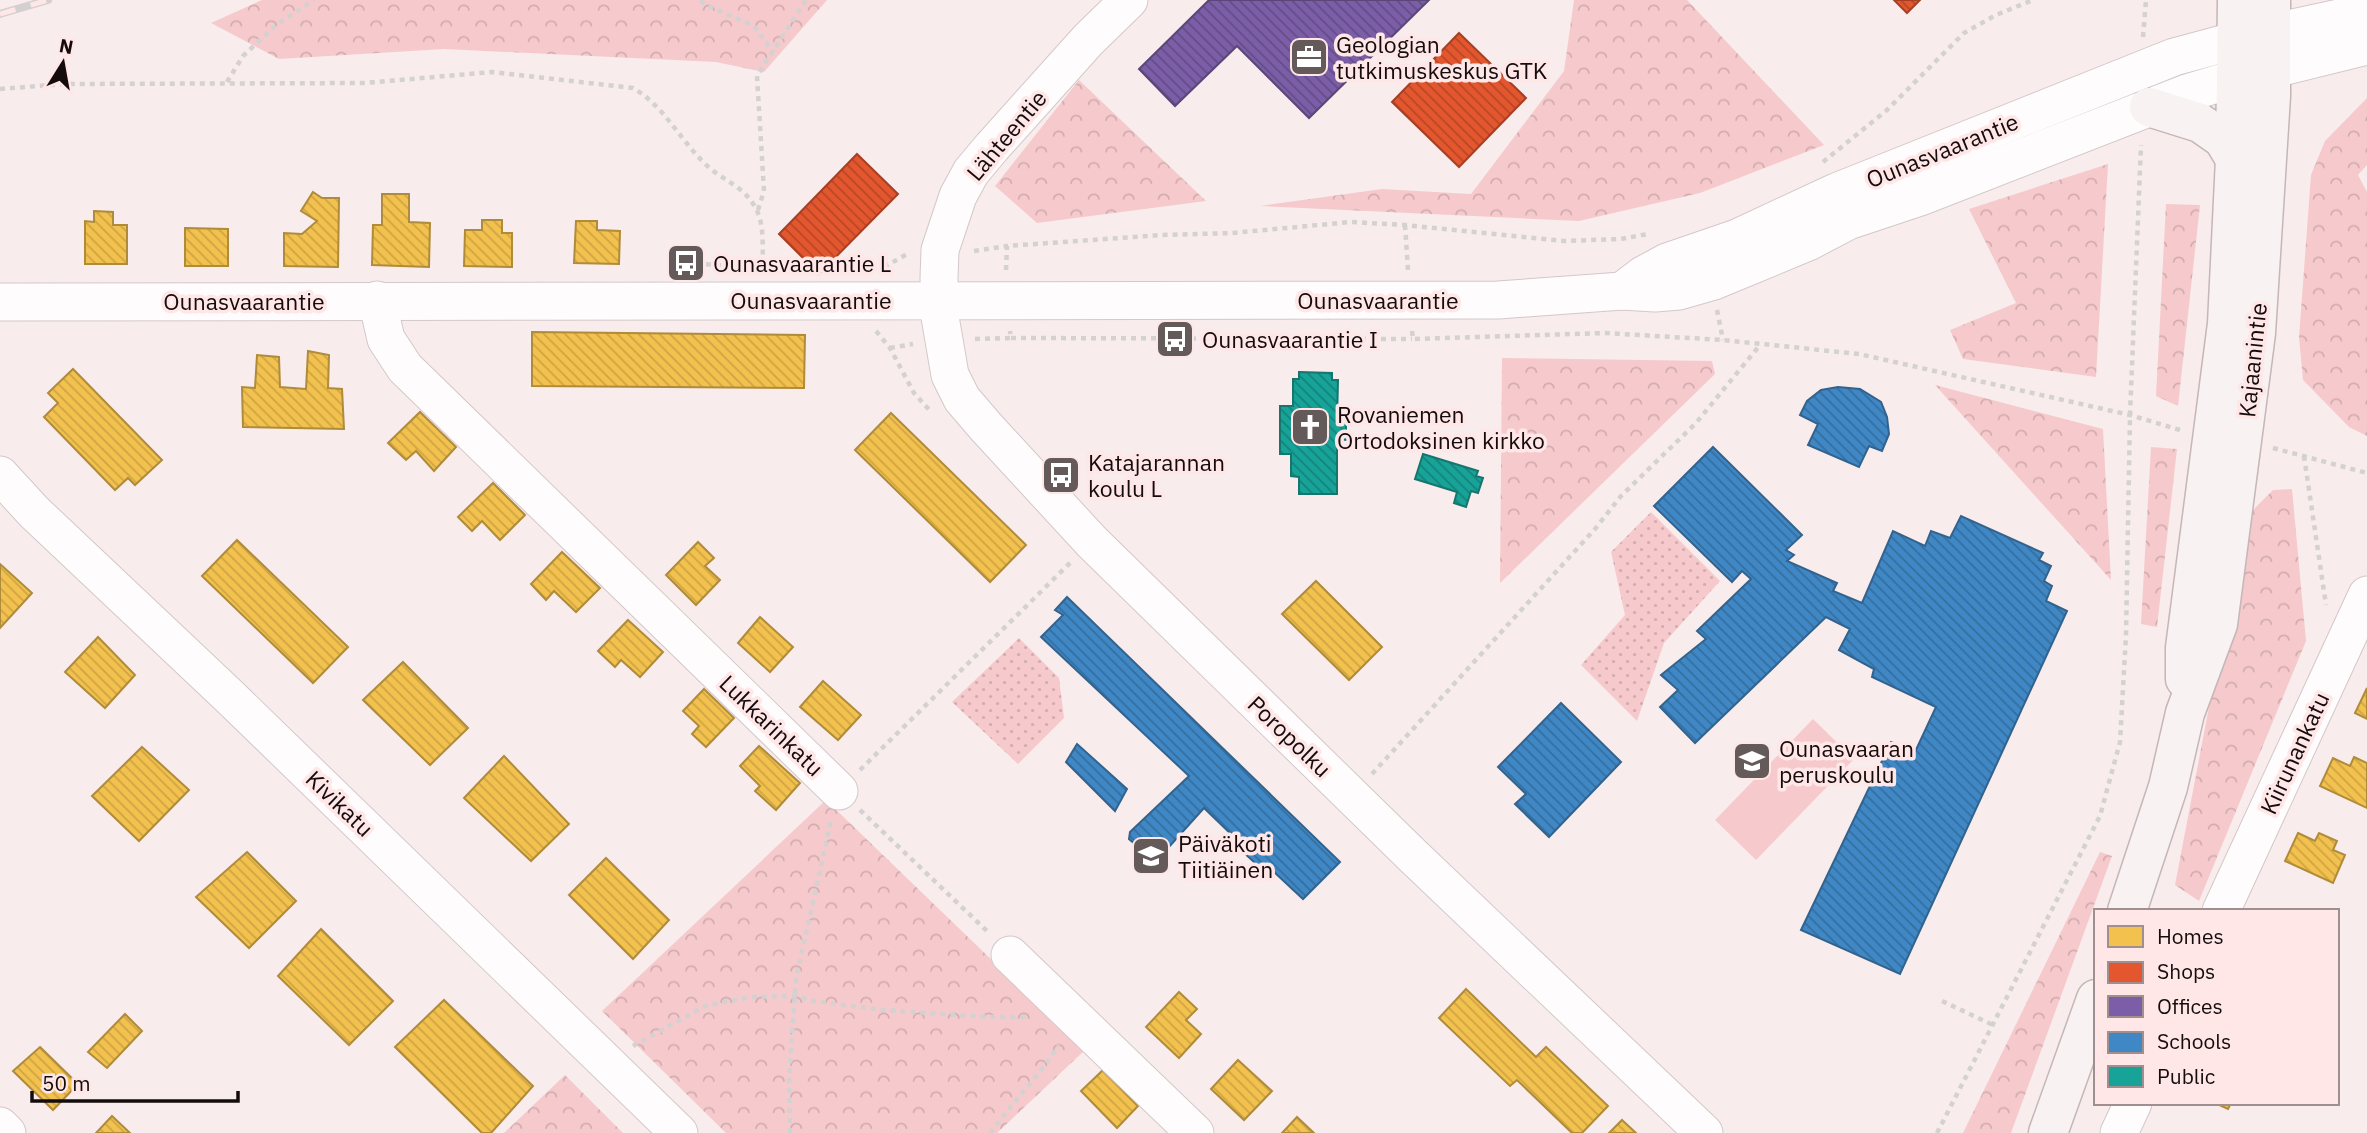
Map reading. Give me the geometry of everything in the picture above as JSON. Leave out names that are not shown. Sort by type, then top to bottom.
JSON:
[{"type":"main road","name":"Kajaanintie","points":[[2128,909],[2168,787],[2185,713],[2218,624],[2237,486],[2257,319],[2255,74],[2260,24],[2237,0]]},
{"type":"main road","name":"Kajaanintie","points":[[2185,713],[2185,648],[2227,324],[2235,159],[2255,74]]},
{"type":"main road","points":[[2146,122],[2200,122],[2223,139],[2235,159]]},
{"type":"main road","points":[[2048,1133],[2094,1005]]},
{"type":"street","name":"Lähteentie","points":[[940,299],[940,250],[958,196],[971,172],[1088,40],[1129,0]]},
{"type":"street","name":"Ounasvaarantie","points":[[1622,291],[1667,262],[1737,238],[1836,191],[2260,24],[2367,12]]},
{"type":"street","name":"Ounasvaarantie","points":[[0,302],[1498,300],[1622,291],[1655,293],[1714,281],[1808,242],[1848,221],[2146,122],[2255,74],[2367,46]]},
{"type":"street","name":"Poropolku","points":[[940,299],[943,341],[950,375],[962,399],[1091,542],[1424,866],[1704,1133]]},
{"type":"street","name":"Lukkarinkatu","points":[[377,300],[386,340],[405,368],[839,791]]},
{"type":"street","name":"Kivikatu","points":[[0,475],[34,512],[230,697],[679,1133]]},
{"type":"street","name":"Kiirunankatu","points":[[2222,909],[2367,595]]},
{"type":"street","points":[[1010,955],[1195,1133]]},
{"type":"street","points":[[2119,1133],[2132,1105]]},
{"type":"street","points":[[0,1126],[7,1133]]},
{"type":"path","points":[[226,83],[243,56],[276,25],[314,0]]},
{"type":"path","points":[[701,0],[704,4],[754,26],[773,52]]},
{"type":"path","points":[[757,210],[764,191],[757,76],[806,0]]},
{"type":"path","points":[[1818,165],[1887,110],[1964,33],[1996,15],[2033,0]]},
{"type":"path","points":[[2143,39],[2146,0]]},
{"type":"path","points":[[0,89],[63,84],[365,83],[492,72],[633,88],[652,102],[687,146],[712,170],[747,195],[757,210],[764,268]]},
{"type":"path","points":[[1937,1133],[2100,816],[2120,742],[2126,647],[2130,415],[2146,122]]},
{"type":"path","points":[[877,271],[907,253],[923,249],[984,251],[1007,246],[1245,232],[1351,222],[1564,242],[1621,239],[1660,232]]},
{"type":"path","points":[[1405,225],[1413,339]]},
{"type":"path","points":[[1007,246],[1011,338]]},
{"type":"path","points":[[686,263],[738,267]]},
{"type":"path","points":[[751,267],[775,271]]},
{"type":"path","points":[[1716,307],[1723,340]]},
{"type":"path","points":[[873,328],[890,348],[914,393],[932,414]]},
{"type":"path","points":[[976,339],[1413,339],[1605,332],[1723,340],[1859,354],[2130,415],[2181,430]]},
{"type":"path","points":[[890,348],[923,342]]},
{"type":"path","points":[[1367,780],[1621,496],[1696,423],[1761,344]]},
{"type":"path","points":[[2270,448],[2367,473]]},
{"type":"path","points":[[2304,456],[2330,634],[2343,645]]},
{"type":"path","points":[[790,1133],[789,1078],[796,979],[813,895],[839,791],[1074,559],[1066,552]]},
{"type":"path","name":"Lukkarinkatu","points":[[839,791],[915,860],[1010,955]]},
{"type":"path","points":[[623,1052],[705,1006],[751,997],[795,996],[814,1002],[883,1010],[988,1017],[1074,1016],[1040,1075],[1007,1110],[990,1133]]},
{"type":"path","points":[[1942,1001],[1993,1025]]},
{"type":"green space","points":[[262,0],[827,0],[764,72],[716,62],[444,49],[279,59],[211,23]]},
{"type":"green space","points":[[1574,0],[1687,0],[1824,145],[1700,193],[1579,221],[1260,206],[1382,189],[1471,194],[1564,71]]},
{"type":"green space","points":[[1079,80],[1206,201],[1037,223],[995,186]]},
{"type":"green space","points":[[2367,98],[2367,165],[2358,175],[2367,192],[2367,436],[2349,427],[2303,380],[2299,337],[2311,175],[2325,141]]},
{"type":"green space","points":[[2108,164],[2096,377],[1963,359],[1950,330],[2016,303],[1969,209]]},
{"type":"green space","points":[[2166,204],[2200,205],[2178,406],[2156,396]]},
{"type":"green space","points":[[1502,358],[1712,361],[1715,374],[1500,583]]},
{"type":"green space","points":[[1935,385],[2103,429],[2111,580]]},
{"type":"green space","points":[[2151,447],[2177,449],[2157,627],[2141,624]]},
{"type":"green space","points":[[2292,489],[2306,641],[2199,901],[2175,885],[2245,518],[2273,490]]},
{"type":"green space","points":[[1651,512],[1720,581],[1664,643],[1637,721],[1581,665],[1625,615],[1611,552]]},
{"type":"green space","points":[[1019,638],[1059,678],[1064,718],[1018,764],[952,702]]},
{"type":"green space","points":[[1813,719],[1854,759],[1756,860],[1715,820]]},
{"type":"green space","points":[[826,800],[1085,1050],[997,1133],[726,1133],[602,1011]]},
{"type":"green space","points":[[2100,852],[2112,856],[2011,1133],[1963,1133]]},
{"type":"green space","points":[[565,1075],[623,1133],[504,1133]]},
{"type":"building: Homes","points":[[313,192],[322,198],[339,198],[338,267],[284,266],[284,233],[302,234],[317,221],[301,211]]},
{"type":"building: Homes","points":[[382,194],[409,194],[409,222],[430,223],[429,267],[372,265],[373,225],[382,225]]},
{"type":"building: Homes","points":[[94,211],[113,212],[113,225],[127,225],[127,264],[85,264],[85,221],[94,222]]},
{"type":"building: Homes","points":[[482,220],[502,220],[502,233],[512,233],[512,267],[464,266],[465,230],[482,230]]},
{"type":"building: Homes","points":[[576,221],[597,221],[597,230],[620,231],[619,264],[574,263]]},
{"type":"building: Homes","points":[[185,228],[228,229],[228,266],[185,266]]},
{"type":"building: Homes","points":[[532,332],[805,335],[804,388],[532,386]]},
{"type":"building: Homes","points":[[308,351],[329,355],[328,388],[342,389],[344,429],[243,427],[242,387],[255,388],[257,355],[279,357],[280,387],[306,389]]},
{"type":"building: Homes","points":[[73,369],[162,460],[135,485],[128,478],[115,490],[44,417],[58,403],[48,393]]},
{"type":"building: Homes","points":[[420,412],[456,447],[434,471],[416,451],[406,460],[388,443]]},
{"type":"building: Homes","points":[[891,413],[1026,545],[990,582],[855,450]]},
{"type":"building: Homes","points":[[493,483],[525,515],[500,540],[482,521],[472,531],[458,517]]},
{"type":"building: Homes","points":[[237,540],[348,647],[313,683],[202,576]]},
{"type":"building: Homes","points":[[698,542],[714,558],[705,566],[720,580],[696,605],[666,575]]},
{"type":"building: Homes","points":[[562,552],[600,588],[576,612],[554,591],[546,600],[531,584]]},
{"type":"building: Homes","points":[[0,564],[32,593],[0,628]]},
{"type":"building: Homes","points":[[1316,581],[1382,647],[1349,680],[1282,614]]},
{"type":"building: Homes","points":[[760,617],[793,647],[770,672],[738,643]]},
{"type":"building: Homes","points":[[628,620],[663,652],[640,677],[621,660],[615,667],[598,651]]},
{"type":"building: Homes","points":[[98,637],[135,675],[105,708],[65,672]]},
{"type":"building: Homes","points":[[403,662],[468,728],[430,765],[363,700]]},
{"type":"building: Homes","points":[[823,681],[861,715],[838,740],[800,707]]},
{"type":"building: Homes","points":[[2367,688],[2367,719],[2355,713]]},
{"type":"building: Homes","points":[[704,689],[734,718],[706,747],[692,734],[699,726],[683,711]]},
{"type":"building: Homes","points":[[759,746],[800,783],[776,810],[755,791],[760,786],[740,766]]},
{"type":"building: Homes","points":[[142,747],[189,790],[139,841],[92,796]]},
{"type":"building: Homes","points":[[504,756],[569,824],[531,861],[464,798]]},
{"type":"building: Homes","points":[[2354,757],[2367,763],[2367,808],[2320,786],[2333,758],[2350,766]]},
{"type":"building: Homes","points":[[2298,833],[2315,841],[2319,833],[2337,841],[2333,850],[2345,855],[2333,883],[2285,861]]},
{"type":"building: Homes","points":[[247,852],[296,901],[249,948],[196,897]]},
{"type":"building: Homes","points":[[606,858],[669,920],[633,959],[569,895]]},
{"type":"building: Homes","points":[[321,929],[393,1001],[349,1045],[278,976]]},
{"type":"building: Homes","points":[[1466,989],[1536,1057],[1546,1047],[1608,1106],[1582,1133],[1572,1133],[1517,1080],[1510,1086],[1439,1018]]},
{"type":"building: Homes","points":[[1179,992],[1197,1009],[1186,1020],[1201,1034],[1179,1058],[1146,1027]]},
{"type":"building: Homes","points":[[444,1000],[533,1086],[491,1133],[482,1133],[395,1047]]},
{"type":"building: Homes","points":[[125,1014],[142,1031],[107,1068],[88,1052]]},
{"type":"building: Homes","points":[[40,1047],[78,1084],[53,1110],[13,1071]]},
{"type":"building: Homes","points":[[1238,1060],[1272,1091],[1244,1120],[1211,1089]]},
{"type":"building: Homes","points":[[1103,1070],[1138,1106],[1117,1128],[1081,1091]]},
{"type":"building: Homes","points":[[112,1116],[130,1133],[96,1133]]},
{"type":"building: Homes","points":[[1297,1117],[1314,1133],[1282,1133]]},
{"type":"building: Homes","points":[[1622,1120],[1636,1133],[1609,1133]]},
{"type":"building: Shops","points":[[1894,0],[1920,0],[1907,13]]},
{"type":"building: Shops","points":[[1459,33],[1526,98],[1459,167],[1392,102]]},
{"type":"building: Shops","points":[[857,154],[898,194],[819,274],[779,234]]},
{"type":"building: Offices","name":"Geologian tutkimuskeskus GTK","points":[[1209,0],[1429,0],[1309,118],[1237,46],[1175,106],[1139,69]]},
{"type":"building: Schools","points":[[1838,387],[1860,389],[1881,402],[1887,417],[1889,434],[1882,451],[1869,446],[1859,467],[1808,445],[1818,424],[1800,415],[1807,401],[1821,390]]},
{"type":"building: Schools","points":[[1713,447],[1802,535],[1786,550],[1794,555],[1787,561],[1837,583],[1833,591],[1862,603],[1893,531],[1925,546],[1931,531],[1950,538],[1961,516],[2043,553],[2039,560],[2051,566],[2044,581],[2052,586],[2046,601],[2067,611],[1900,974],[1801,930],[1891,742],[1915,752],[1936,707],[1872,677],[1874,669],[1839,650],[1850,629],[1826,617],[1695,743],[1660,707],[1678,690],[1661,675],[1706,639],[1697,631],[1751,579],[1742,571],[1732,582],[1654,506]]},
{"type":"building: Schools","points":[[1067,597],[1340,862],[1303,899],[1273,871],[1268,875],[1231,841],[1234,837],[1204,808],[1159,858],[1151,858],[1129,839],[1130,832],[1189,776],[1041,637],[1063,615],[1055,610]]},
{"type":"building: Schools","points":[[1561,703],[1621,762],[1549,837],[1515,804],[1526,794],[1498,767]]},
{"type":"building: Schools","points":[[1077,744],[1127,789],[1115,811],[1066,762]]},
{"type":"building: Public","points":[[1299,372],[1332,373],[1332,380],[1338,380],[1337,421],[1346,421],[1346,440],[1337,439],[1337,494],[1299,494],[1299,477],[1291,476],[1291,454],[1280,454],[1280,406],[1293,406],[1293,379],[1299,379]]},
{"type":"building: Public","points":[[1423,454],[1478,471],[1476,476],[1483,478],[1478,493],[1471,491],[1466,507],[1454,503],[1457,492],[1415,479]]},
{"type":"railway","points":[[0,14],[48,0]]},
{"type":"place","name":"Geologian tutkimuskeskus GTK","points":[[1309,57]]},
{"type":"place","name":"Ounasvaarantie L","points":[[686,263]]},
{"type":"place","name":"Ounasvaarantie I","points":[[1175,339]]},
{"type":"place","name":"Rovaniemen Ortodoksinen kirkko","points":[[1310,427]]},
{"type":"place","name":"Katajarannan koulu L","points":[[1061,475]]},
{"type":"place","name":"Ounasvaaran peruskoulu","points":[[1752,761]]},
{"type":"place","name":"Päiväkoti Tiitiäinen","points":[[1151,856]]}]
